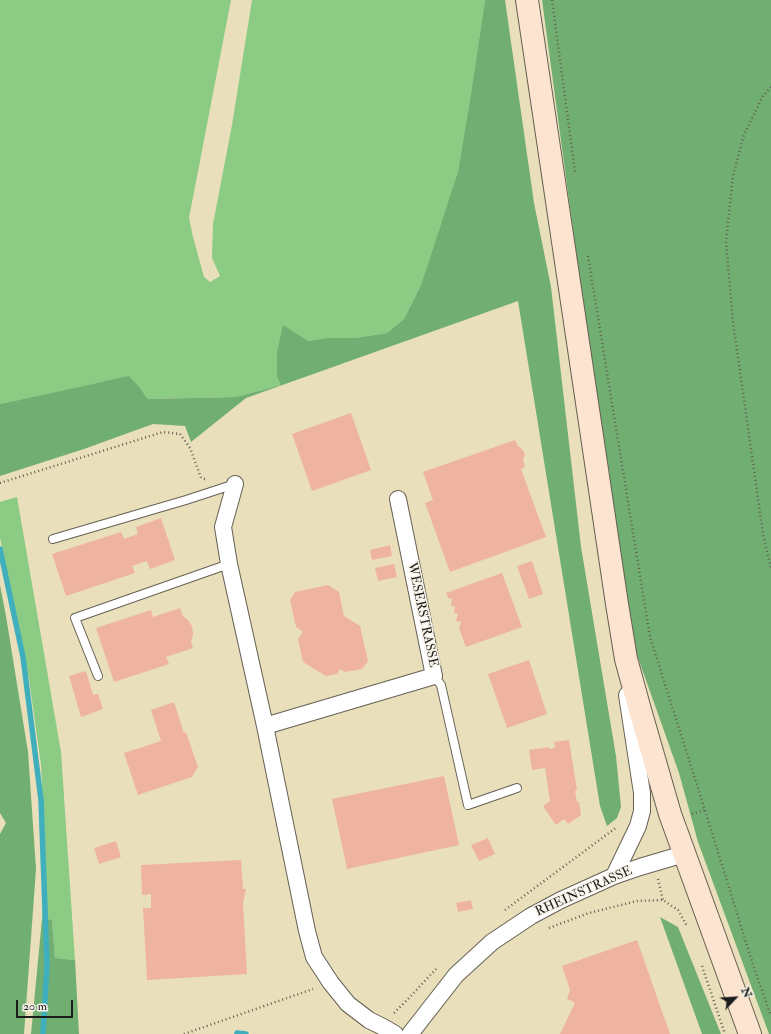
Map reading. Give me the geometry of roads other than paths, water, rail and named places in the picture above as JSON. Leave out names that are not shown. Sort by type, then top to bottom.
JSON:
[{"type":"main road","points":[[527,0],[626,659],[670,814],[750,1034]]},
{"type":"street","points":[[235,484],[223,527],[229,564],[265,726],[307,931],[314,957],[328,979],[348,1004],[369,1020],[395,1034]]},
{"type":"street","name":"WESERSTRASSE","points":[[265,726],[434,676],[398,499]]},
{"type":"street","points":[[614,876],[638,826],[642,811],[642,793],[624,675],[626,659]]},
{"type":"street","name":"RHEINSTRASSE","points":[[410,1034],[456,975],[492,942],[530,916],[614,876],[684,854]]},
{"type":"lane","points":[[53,539],[235,484]]},
{"type":"lane","points":[[98,676],[75,618],[229,564]]},
{"type":"lane","points":[[434,676],[441,685],[468,805],[516,788]]},
{"type":"waterway","points":[[0,549],[23,657],[41,800],[47,965],[43,1034]]},
{"type":"waterway","points":[[237,1033],[246,1034]]}]
